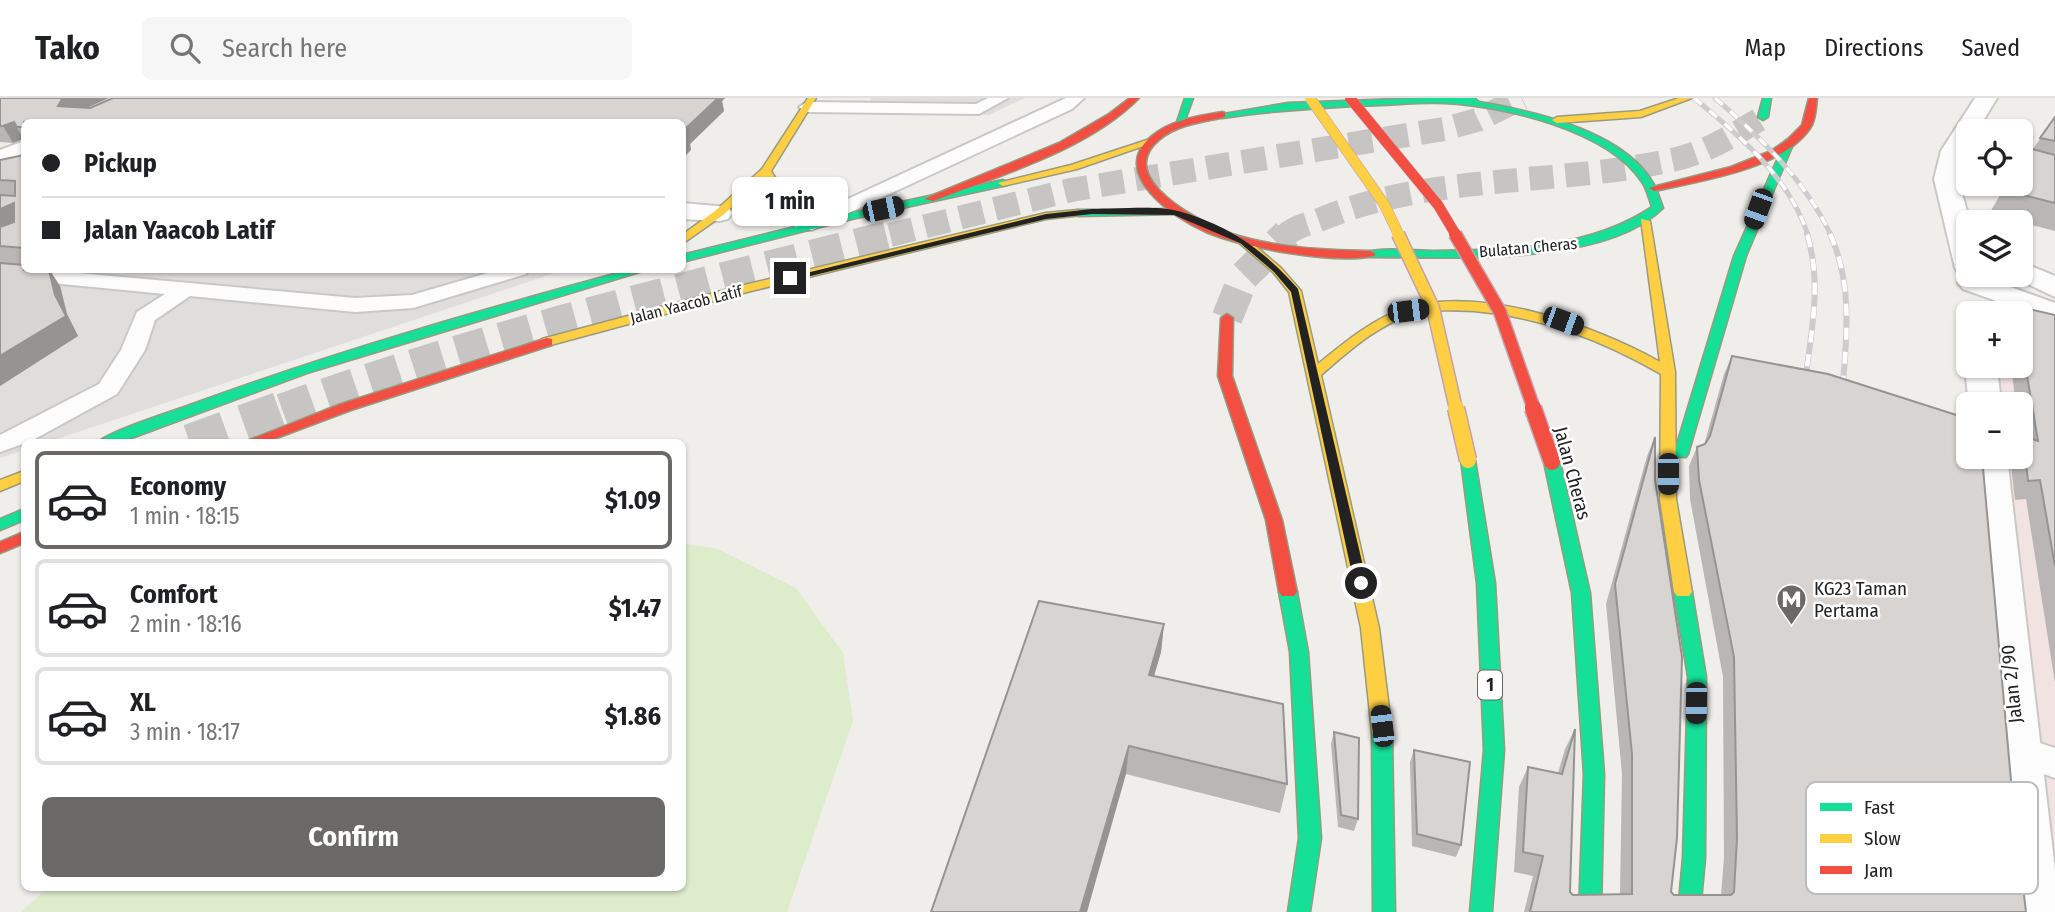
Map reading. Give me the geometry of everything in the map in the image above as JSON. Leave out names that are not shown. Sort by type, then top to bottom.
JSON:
[{"type":"main road","points":[[929,199],[1055,148],[1122,112],[1135,98]]},
{"type":"main road","points":[[1178,126],[1189,98]]},
{"type":"main road","name":"1","points":[[1310,98],[1384,204],[1433,309],[1468,460],[1486,583],[1494,751],[1482,912]]},
{"type":"main road","name":"Jalan Cheras","points":[[1350,98],[1438,205],[1500,312],[1552,462],[1581,593],[1594,774],[1590,912]]},
{"type":"main road","points":[[1555,120],[1646,114],[1671,107],[1688,98]]},
{"type":"main road","points":[[1763,117],[1767,98]]},
{"type":"main road","points":[[1654,188],[1736,167],[1789,142],[1805,128],[1813,98]]},
{"type":"main road","points":[[686,258],[850,216],[1074,167],[1150,142],[1178,126],[1214,115],[1250,109],[1472,100],[1555,120],[1610,149],[1634,166],[1654,188],[1658,208],[1645,221],[1668,372],[1668,499],[1697,677],[1694,858],[1689,912]]},
{"type":"main road","points":[[686,238],[719,214],[766,171],[810,102]]},
{"type":"main road","name":"Bulatan Cheras","points":[[1150,142],[1142,159],[1146,177],[1154,191],[1175,212],[1243,241],[1306,251],[1375,255],[1506,251],[1562,247],[1597,239],[1645,221]]},
{"type":"main road","points":[[1668,499],[1725,296],[1766,187],[1789,142]]},
{"type":"main road","points":[[766,171],[788,206],[825,215],[850,216]]},
{"type":"main road","points":[[883,209],[918,212],[937,227]]},
{"type":"main road","name":"Jalan Yaacob Latif","points":[[259,439],[315,417],[506,353],[662,310],[937,227],[1070,213],[1175,212]]},
{"type":"main road","points":[[1243,241],[1277,270],[1295,291],[1370,628],[1382,726],[1384,912]]},
{"type":"main road","points":[[115,439],[322,361],[509,304],[628,273]]},
{"type":"main road","points":[[1313,375],[1353,340],[1378,325],[1408,311],[1442,307],[1489,308],[1563,321],[1630,348],[1668,372]]},
{"type":"main road","points":[[1227,318],[1225,376],[1274,520],[1299,652],[1310,838],[1299,912]]},
{"type":"main road","points":[[0,486],[21,477]]},
{"type":"main road","points":[[0,525],[21,515]]},
{"type":"main road","points":[[0,548],[21,538]]},
{"type":"street","points":[[1976,119],[1986,98]]},
{"type":"street","points":[[0,159],[21,149]]},
{"type":"street","points":[[1956,162],[1946,179],[1957,210]]},
{"type":"street","points":[[0,166],[21,168]]},
{"type":"street","points":[[686,211],[719,214]]},
{"type":"street","points":[[2033,276],[2055,288]]},
{"type":"street","points":[[1998,287],[2055,313]]},
{"type":"street","name":"Jalan 2/90","points":[[1991,469],[2036,756],[2035,782]]},
{"type":"street","name":"Jalan 2/90","points":[[2032,894],[2032,912]]},
{"type":"lane","points":[[810,102],[951,103],[979,109],[1000,98]]},
{"type":"lane","points":[[800,229],[825,215],[936,168],[1066,106],[1076,98]]},
{"type":"lane","points":[[0,272],[355,305],[413,301],[509,273]]},
{"type":"lane","points":[[0,444],[22,436],[108,389],[132,350],[145,317],[186,290]]},
{"type":"shaded area","points":[[871,98],[1025,98],[989,115],[864,114]]},
{"type":"shaded area","points":[[0,193],[21,260],[21,273],[555,273],[57,439],[21,439],[21,451],[0,458]]},
{"type":"shaded area","points":[[2055,322],[2055,862],[2010,469],[2033,469],[2033,392],[2002,392],[2000,378],[2033,378],[2033,350]]},
{"type":"green space","points":[[686,544],[716,548],[796,588],[843,653],[853,721],[787,912],[21,912],[45,891],[686,891]]},
{"type":"building","points":[[0,98],[64,98],[58,106],[90,108],[113,98],[718,98],[686,128],[686,119],[21,119],[21,127],[17,127],[14,122],[0,126]]},
{"type":"building","points":[[2055,117],[2055,141],[2040,138]]},
{"type":"building","points":[[2033,149],[2055,155],[2055,203],[2027,196],[2033,196]]},
{"type":"building","points":[[21,156],[21,248],[0,246],[0,227],[14,222],[14,203],[0,209],[0,195],[15,196],[15,181],[0,180],[0,160]]},
{"type":"building","points":[[0,263],[21,265],[21,273],[50,273],[55,295],[66,316],[0,356]]},
{"type":"building","points":[[2033,310],[2055,315],[2055,566],[2040,480],[2028,481],[2027,469],[2033,469],[2033,439],[2038,441],[2033,392],[2030,392],[2027,378],[2033,378]]},
{"type":"building","name":"KG23 Taman Pertama","points":[[1732,356],[1828,374],[1956,415],[1956,469],[1983,469],[2011,782],[1806,782],[1806,894],[2023,894],[2026,912],[1530,912],[1543,856],[1523,852],[1528,767],[1562,774],[1575,729],[1570,892],[1573,895],[1632,894],[1632,754],[1615,584],[1655,437],[1655,480],[1682,657],[1677,838],[1671,892],[1674,895],[1731,895],[1734,892],[1737,838],[1734,657],[1699,480],[1697,447],[1705,444],[1710,436]]},
{"type":"building","points":[[1039,601],[1164,624],[1149,675],[1283,704],[1287,784],[1129,746],[1080,912],[931,912]]},
{"type":"building","points":[[1334,732],[1359,738],[1358,819],[1341,815]]},
{"type":"building","points":[[1414,750],[1470,762],[1461,845],[1417,834]]},
{"type":"tunnel","points":[[890,235],[1071,190],[1444,129],[1477,120],[1522,98]]},
{"type":"tunnel","points":[[1286,235],[1301,226],[1362,205],[1405,194],[1583,174],[1672,160],[1708,148],[1763,117]]},
{"type":"tunnel","points":[[282,409],[510,335],[897,234]]},
{"type":"tunnel","points":[[1227,318],[1244,276],[1287,234]]},
{"type":"tunnel","points":[[201,439],[287,408]]},
{"type":"railway","points":[[1694,98],[1729,127],[1776,176],[1800,214],[1808,235]]},
{"type":"railway","points":[[1715,98],[1749,129],[1795,178],[1831,235]]},
{"type":"railway","points":[[1804,390],[1815,292],[1812,253],[1807,234]]},
{"type":"railway","points":[[1830,234],[1838,254],[1845,294],[1846,335],[1842,397]]},
{"type":"traffic: fast","points":[[1178,126],[1189,98]]},
{"type":"traffic: fast","points":[[1468,98],[1475,102]]},
{"type":"traffic: fast","points":[[1763,117],[1767,98]]},
{"type":"traffic: fast","points":[[1370,254],[1480,253],[1562,246],[1599,238],[1632,225],[1658,208],[1648,182],[1628,161],[1601,143],[1570,128],[1536,117],[1444,100]]},
{"type":"traffic: fast","points":[[1222,115],[1288,106],[1444,100]]},
{"type":"traffic: fast","points":[[1681,454],[1740,256],[1789,142]]},
{"type":"traffic: fast","points":[[686,258],[851,216],[1003,183]]},
{"type":"traffic: fast","points":[[1078,213],[1175,212]]},
{"type":"traffic: fast","points":[[114,439],[236,393],[369,348],[629,273]]},
{"type":"traffic: fast","points":[[1468,460],[1486,583],[1494,750],[1481,912]]},
{"type":"traffic: fast","points":[[1552,462],[1581,593],[1594,774],[1590,912]]},
{"type":"traffic: fast","points":[[0,525],[21,515]]},
{"type":"traffic: fast","points":[[1288,592],[1299,652],[1310,838],[1299,912]]},
{"type":"traffic: fast","points":[[1683,592],[1697,677],[1694,858],[1689,912]]},
{"type":"traffic: fast","points":[[1382,733],[1384,912]]},
{"type":"traffic: slow","points":[[686,238],[766,171],[812,98]]},
{"type":"traffic: slow","points":[[1310,98],[1384,204],[1433,308],[1468,460]]},
{"type":"traffic: slow","points":[[1557,120],[1641,114],[1688,98]]},
{"type":"traffic: slow","points":[[1003,183],[1074,167],[1150,142]]},
{"type":"traffic: slow","points":[[766,171],[780,192],[794,206],[811,213],[837,216]]},
{"type":"traffic: slow","points":[[547,342],[744,289],[1046,216],[1078,213]]},
{"type":"traffic: slow","points":[[1645,221],[1668,372],[1668,499],[1683,592]]},
{"type":"traffic: slow","points":[[1243,241],[1277,270],[1295,291],[1370,628],[1382,733]]},
{"type":"traffic: slow","points":[[1313,375],[1369,331],[1394,317],[1414,310],[1443,307],[1520,313],[1571,326],[1620,346],[1668,372]]},
{"type":"traffic: slow","points":[[0,486],[21,477]]},
{"type":"traffic: jam","points":[[929,199],[1063,145],[1112,116],[1135,98]]},
{"type":"traffic: jam","points":[[1350,98],[1438,205],[1500,312],[1552,462]]},
{"type":"traffic: jam","points":[[1654,188],[1735,169],[1774,153],[1804,129],[1811,114],[1813,98]]},
{"type":"traffic: jam","points":[[1222,115],[1172,128],[1148,145],[1142,159],[1143,172],[1149,185],[1160,197],[1186,217],[1230,237],[1309,252],[1370,254]]},
{"type":"traffic: jam","points":[[1227,318],[1225,376],[1274,520],[1288,592]]},
{"type":"traffic: jam","points":[[260,439],[346,407],[547,342]]},
{"type":"traffic: jam","points":[[0,548],[21,538]]},
{"type":"place","name":"KG23 Taman Pertama","points":[[1791,626]]},
{"type":"route","points":[[790,278],[1046,216],[1092,211],[1175,212],[1243,241],[1277,270],[1295,291],[1361,583]]}]
